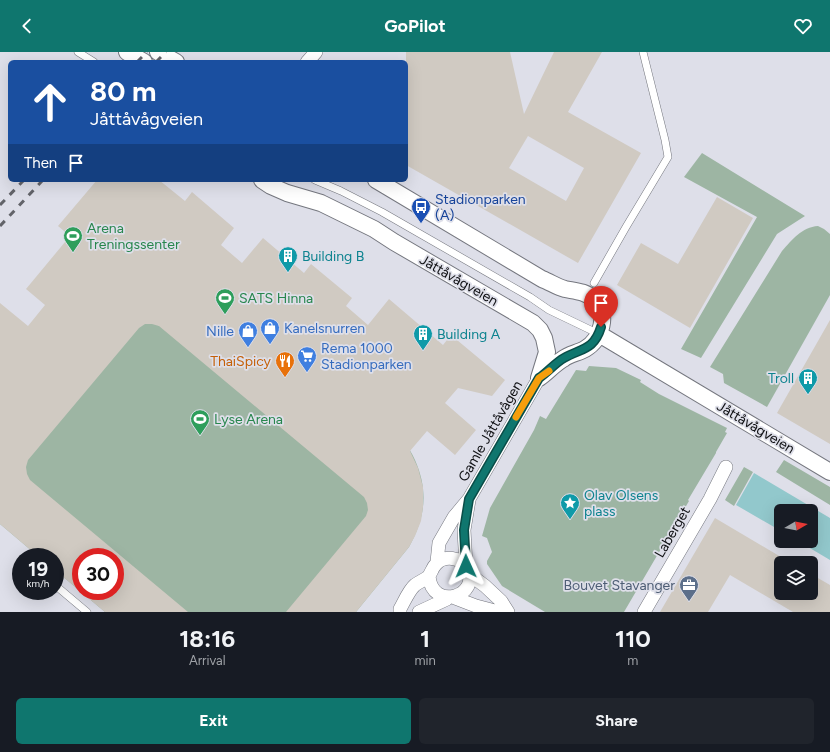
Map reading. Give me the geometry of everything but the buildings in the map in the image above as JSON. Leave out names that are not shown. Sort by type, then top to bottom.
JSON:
[{"type":"street","points":[[127,52],[141,60]]},
{"type":"street","points":[[158,52],[172,60]]},
{"type":"street","points":[[309,60],[316,52]]},
{"type":"street","name":"Jåttåvågveien","points":[[265,182],[288,193],[321,203],[374,229],[533,323],[540,330],[544,338],[547,352],[539,378]]},
{"type":"street","points":[[379,182],[542,279],[564,289],[576,290],[594,298],[599,306],[602,317],[599,334],[594,342],[585,349],[562,359],[546,374],[539,378]]},
{"type":"street","name":"Jåttåvågveien","points":[[599,334],[830,472]]},
{"type":"street","name":"Gamle Jåttåvågen","points":[[400,612],[400,608],[414,586],[429,576],[432,568],[437,562],[438,543],[454,517],[469,499],[539,378]]},
{"type":"street","name":"Laberget","points":[[644,612],[710,499],[726,467]]},
{"type":"street","name":"Gamle Jåttåvågen","points":[[419,612],[462,594],[468,587],[470,581],[464,530],[469,499]]},
{"type":"street","points":[[437,562],[445,558],[452,558],[460,561],[501,601],[508,612]]},
{"type":"street","points":[[429,576],[430,583],[434,591],[440,596],[495,611],[508,612]]},
{"type":"lane","points":[[78,52],[91,60]]},
{"type":"lane","points":[[594,284],[668,157],[643,52]]},
{"type":"lane","points":[[320,182],[382,212],[530,297],[549,310],[599,334]]},
{"type":"lane","points":[[64,593],[87,612]]},
{"type":"green space","points":[[702,153],[805,216],[777,234],[701,358],[681,349],[757,217],[684,177]]},
{"type":"green space","points":[[818,226],[830,234],[830,295],[767,407],[724,383],[723,374],[710,367],[782,251],[802,231]]},
{"type":"green space","name":"Lyse Arena","points":[[96,296],[404,441],[415,460],[422,483],[423,494],[422,515],[419,526],[409,547],[356,612],[105,612],[91,600],[124,600],[124,548],[72,548],[72,584],[64,578],[64,548],[28,548],[0,524],[0,411]]},
{"type":"green space","points":[[589,366],[616,368],[641,380],[640,382],[659,394],[727,428],[725,432],[727,433],[624,612],[545,612],[502,586],[487,564],[492,552],[487,538],[482,536],[490,508],[534,430],[540,416],[546,419],[576,370],[586,371]]},
{"type":"green space","points":[[784,460],[830,487],[830,505],[776,472]]},
{"type":"green space","points":[[744,467],[753,472],[734,506],[725,500]]},
{"type":"water","points":[[754,473],[806,504],[774,504],[774,527],[736,505]]},
{"type":"water","points":[[818,511],[830,518],[830,560],[810,548],[818,548]]},
{"type":"railway","points":[[139,60],[147,52]]},
{"type":"railway","points":[[158,60],[166,52]]},
{"type":"railway","points":[[0,205],[22,182]]},
{"type":"railway","points":[[0,226],[41,182]]},
{"type":"slow traffic","points":[[516,417],[539,378],[549,371]]},
{"type":"place","name":"Stadionparken (A)","points":[[421,224]]},
{"type":"place","name":"Arena Treningssenter","points":[[73,253]]},
{"type":"place","name":"Building B","points":[[288,273]]},
{"type":"place","name":"SATS Hinna","points":[[225,315]]},
{"type":"place","name":"Kanelsnurren","points":[[270,345]]},
{"type":"place","name":"Nille","points":[[248,348]]},
{"type":"place","name":"Building A","points":[[423,351]]},
{"type":"place","name":"Rema 1000 Stadionparken","points":[[307,373]]},
{"type":"place","name":"ThaiSpicy","points":[[285,378]]},
{"type":"place","name":"Troll","points":[[808,395]]},
{"type":"place","name":"Lyse Arena","points":[[200,436]]},
{"type":"place","name":"Olav Olsens plass","points":[[570,520]]},
{"type":"place","name":"Bouvet Stavanger","points":[[689,602]]},
{"type":"route","points":[[466,566],[464,530],[469,499],[539,378],[546,374],[562,359],[585,349],[594,342],[601,327]]}]
